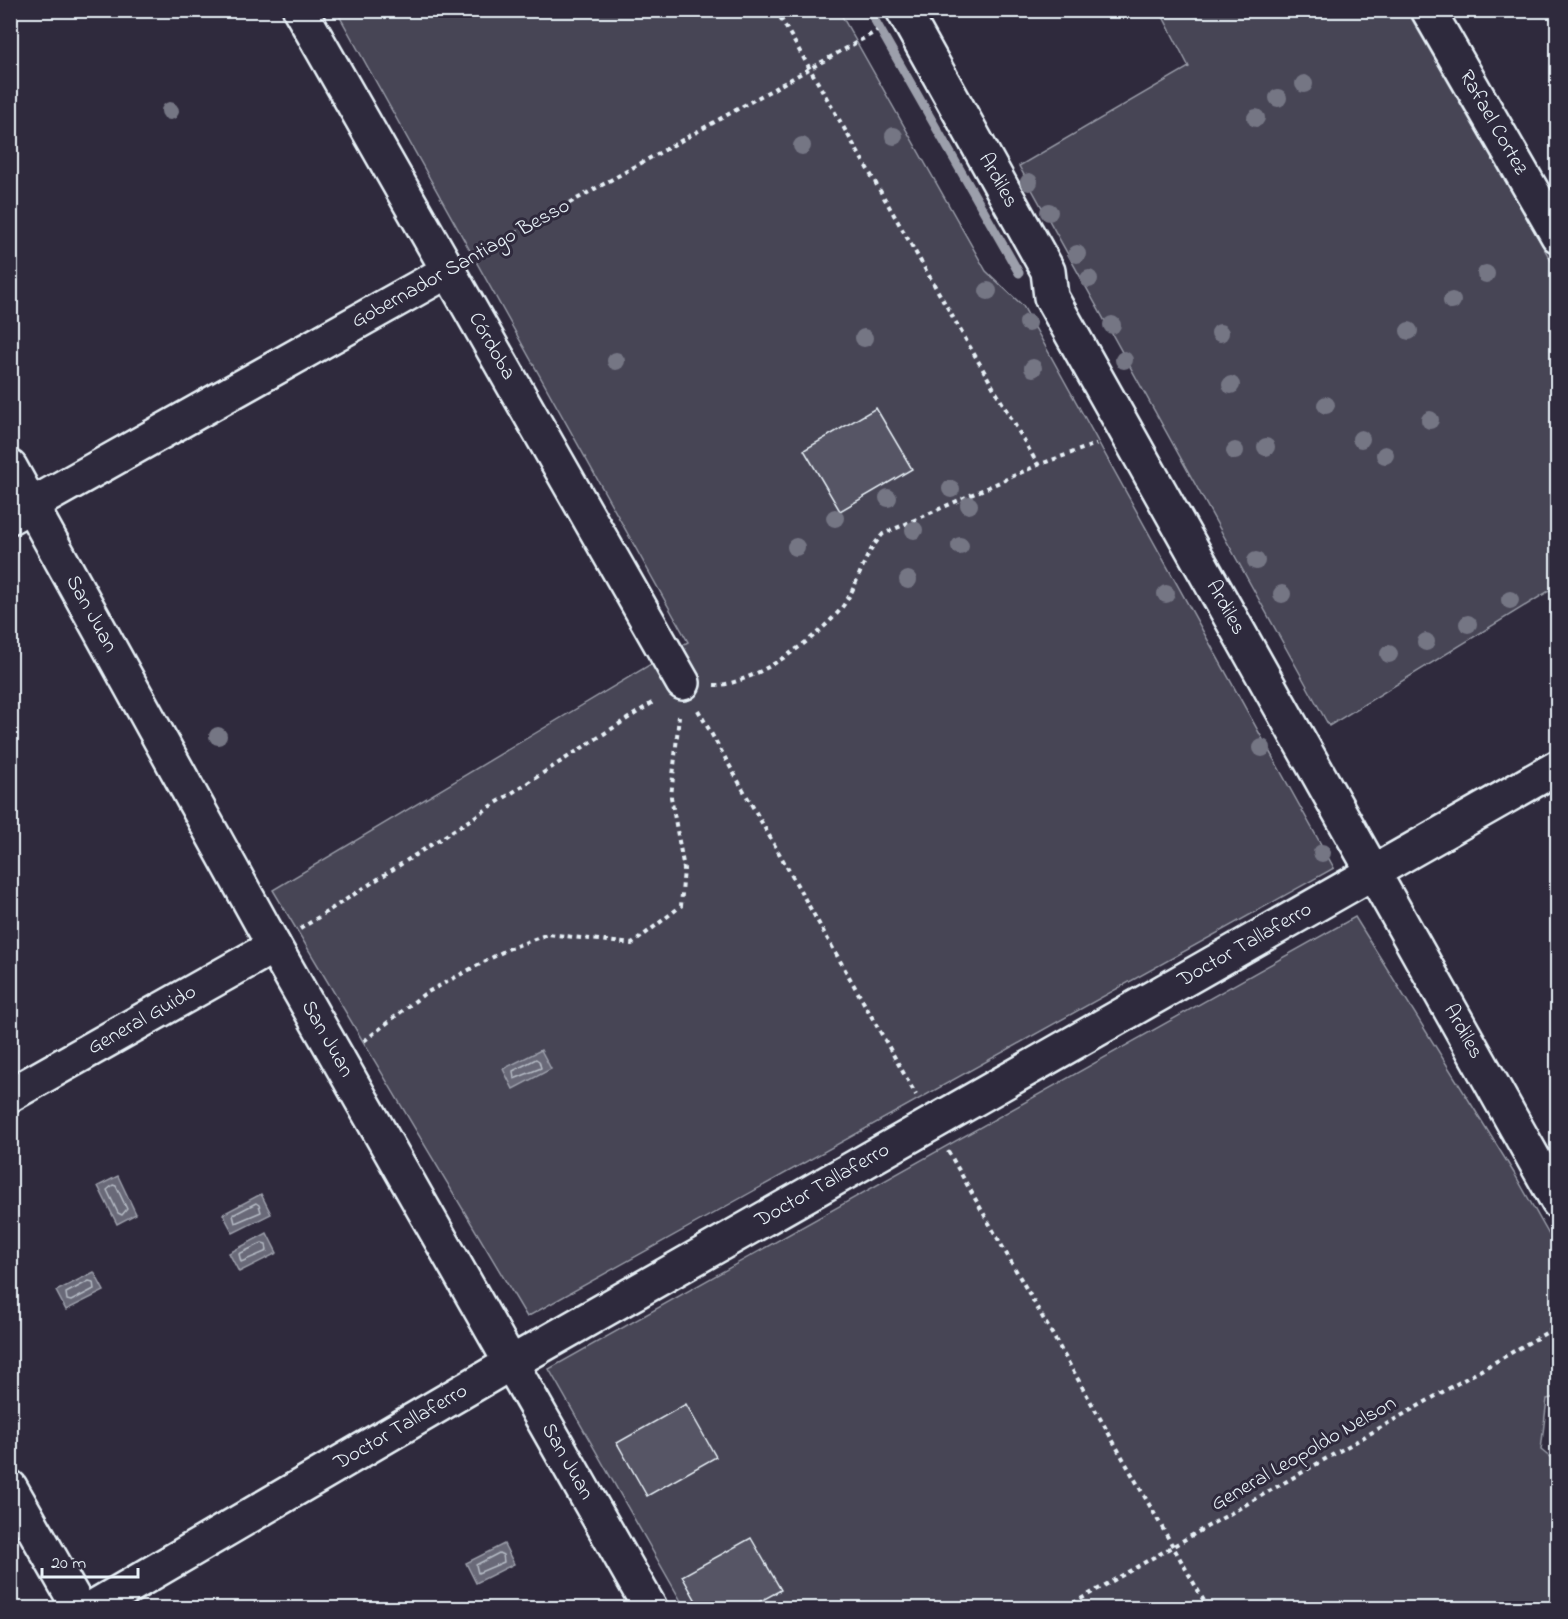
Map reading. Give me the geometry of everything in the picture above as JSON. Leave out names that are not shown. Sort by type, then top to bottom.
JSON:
[{"type":"street","name":"Córdoba","points":[[300,10],[683,683]]},
{"type":"street","name":"Rafael Cortez","points":[[1428,10],[1546,190],[1557,236]]},
{"type":"street","name":"Ardiles","points":[[907,12],[1048,271],[1051,297],[1557,1202]]},
{"type":"street","name":"Gobernador Santiago Besso","points":[[21,511],[448,271]]},
{"type":"street","name":"San Juan","points":[[10,466],[21,511],[274,946],[650,1608]]},
{"type":"street","name":"Doctor Tallaferro","points":[[92,1608],[511,1363],[1375,873],[1557,767]]},
{"type":"street","name":"General Guido","points":[[10,1095],[274,946]]},
{"type":"street","points":[[10,1487],[79,1608]]},
{"type":"path","points":[[776,10],[1038,465]]},
{"type":"path","name":"Gobernador Santiago Besso","points":[[448,271],[907,12]]},
{"type":"path","points":[[339,1060],[424,994],[508,949],[548,934],[632,944],[681,906],[684,868],[671,797],[683,683]]},
{"type":"path","name":"General Leopoldo Nelson","points":[[1065,1608],[1557,1326]]},
{"type":"shaded area","points":[[336,10],[839,11],[986,271],[1023,306],[1334,868],[527,1317],[273,890],[688,642]]},
{"type":"shaded area","points":[[1160,11],[1407,11],[1557,271],[1557,586],[1329,726],[1019,166],[1189,67]]},
{"type":"shaded area","points":[[1355,917],[1514,1173],[1557,1249],[1557,1397],[1547,1399],[1541,1450],[1557,1463],[1557,1608],[685,1608],[549,1369]]},
{"type":"water","points":[[541,1050],[551,1069],[513,1089],[503,1069]]},
{"type":"water","points":[[118,1176],[136,1214],[117,1224],[98,1186]]},
{"type":"water","points":[[261,1194],[271,1214],[233,1233],[223,1214]]},
{"type":"water","points":[[267,1233],[277,1253],[239,1272],[229,1253]]},
{"type":"water","points":[[94,1272],[104,1291],[66,1310],[56,1291]]},
{"type":"water","points":[[504,1544],[514,1564],[476,1583],[466,1563]]},
{"type":"building","points":[[876,408],[912,469],[840,511],[804,450]]},
{"type":"building","points":[[686,1404],[716,1457],[647,1496],[617,1443]]},
{"type":"building","points":[[751,1538],[781,1590],[748,1608],[700,1608],[682,1576]]},
{"type":"waterway","points":[[869,10],[1019,273]]}]
